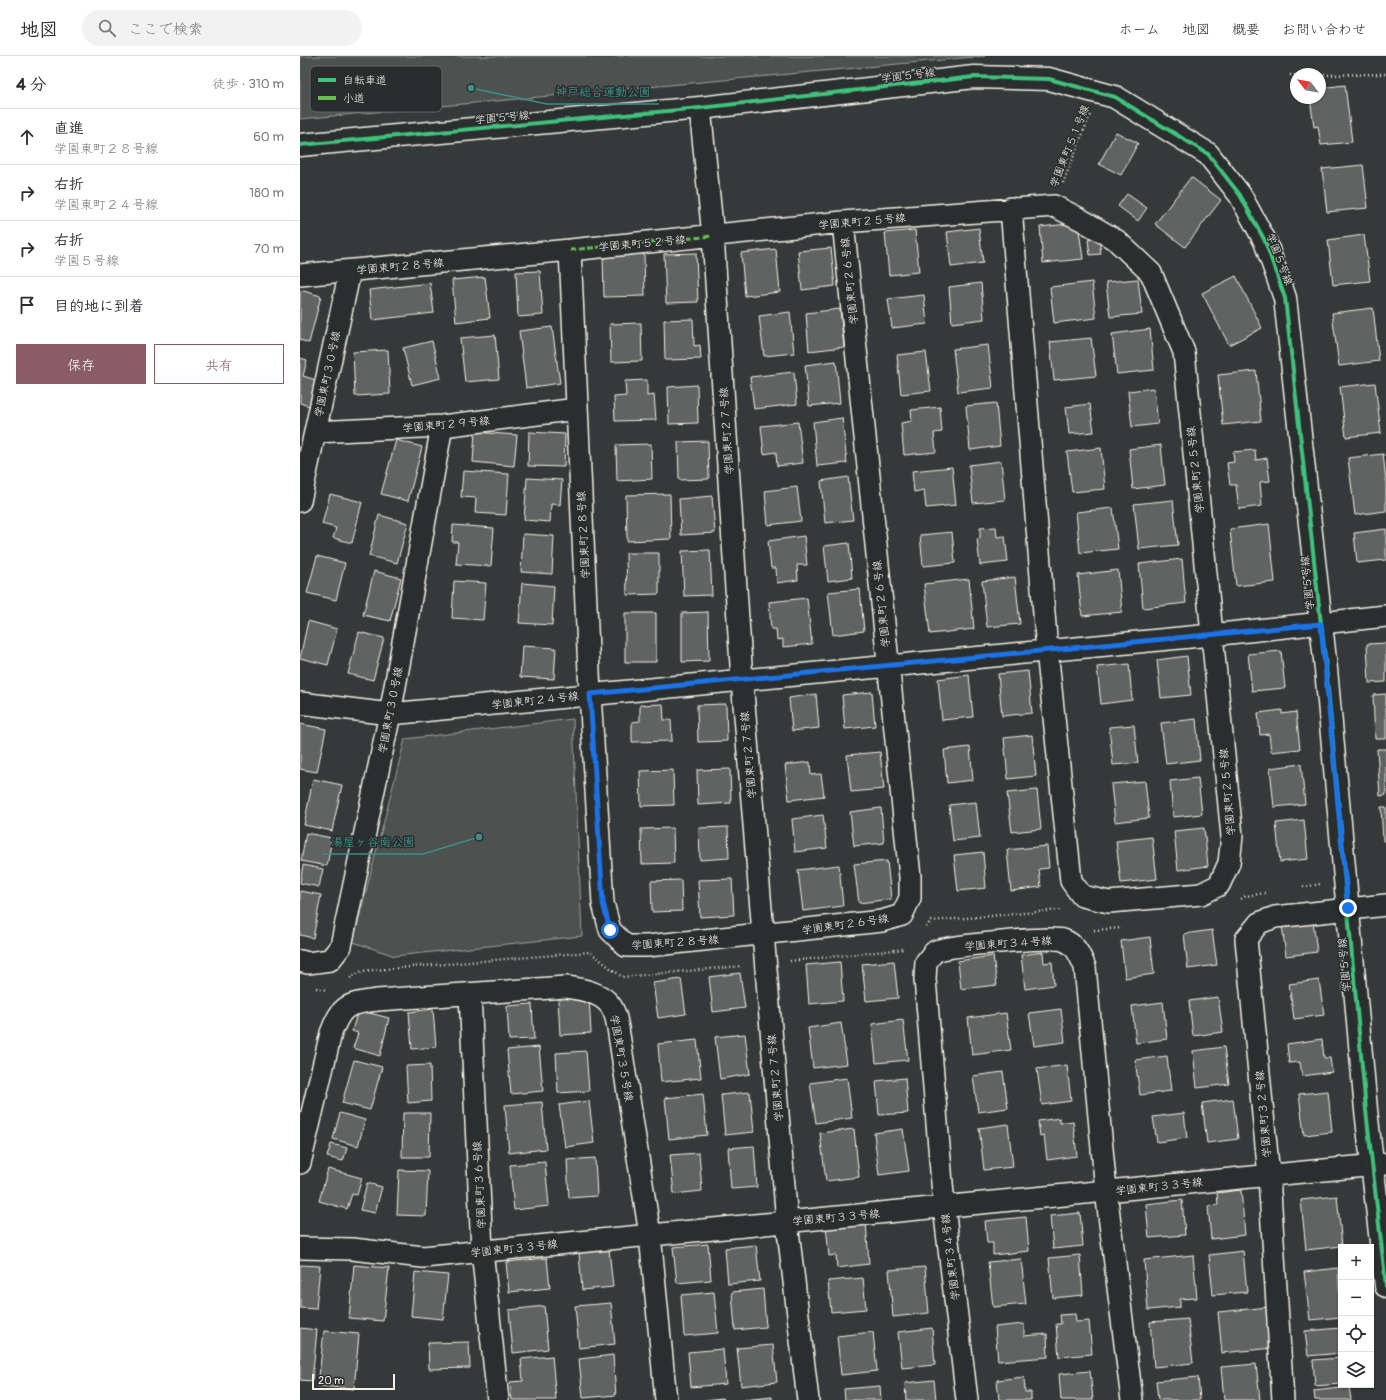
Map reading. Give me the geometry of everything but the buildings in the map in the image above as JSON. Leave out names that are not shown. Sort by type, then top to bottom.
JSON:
[{"type":"street","name":"学園５号線","points":[[300,144],[700,108],[974,76],[1049,80],[1114,97],[1208,154],[1240,195],[1265,241],[1285,298],[1321,624],[1366,1110],[1379,1165],[1386,1286]]},
{"type":"street","name":"学園東町２７号線","points":[[700,108],[713,236],[742,680],[787,1222],[808,1400]]},
{"type":"street","name":"学園東町２５号線","points":[[713,236],[843,222],[1011,208],[1054,206],[1116,240],[1151,273],[1184,352],[1232,836],[1229,863],[1219,885],[1201,894],[1109,902],[1082,896],[1071,881],[1047,650],[1011,208]]},
{"type":"street","name":"学園東町２６号線","points":[[763,934],[882,921],[902,915],[910,898],[910,877],[843,222]]},
{"type":"street","name":"学園東町５２号線","points":[[570,250],[713,236]]},
{"type":"street","name":"学園東町２８号線","points":[[300,275],[570,250],[590,694],[603,903],[610,930],[626,946],[646,946],[763,934]]},
{"type":"street","name":"学園東町３０号線","points":[[300,501],[350,271]]},
{"type":"street","name":"学園東町２９号線","points":[[315,432],[442,426],[577,409]]},
{"type":"street","name":"学園東町３０号線","points":[[300,961],[308,963],[330,960],[341,946],[390,714],[442,426]]},
{"type":"street","name":"学園東町２４号線","points":[[300,703],[390,714],[1211,635],[1386,616]]},
{"type":"street","name":"学園東町３２号線","points":[[1282,1400],[1269,1176],[1246,939],[1259,923],[1275,917],[1386,905]]},
{"type":"street","name":"学園東町３４号線","points":[[967,1400],[944,1207],[925,979],[926,962],[936,951],[1037,939],[1063,940],[1078,950],[1085,967],[1106,1191],[1132,1400]]},
{"type":"street","name":"学園東町３５号線","points":[[300,1163],[331,1033],[338,1014],[353,1003],[566,987],[580,989],[599,995],[613,1008],[618,1028],[650,1235],[666,1400]]},
{"type":"street","name":"学園東町３６号線","points":[[470,994],[482,1250],[498,1400]]},
{"type":"street","name":"学園東町３３号線","points":[[300,1248],[352,1249],[423,1257],[482,1250],[1379,1165]]},
{"type":"path","points":[[1326,75],[1386,74]]},
{"type":"shaded area","points":[[300,56],[985,56],[442,106],[442,66],[310,66],[310,112],[376,112],[300,119]]},
{"type":"shaded area","points":[[573,719],[582,936],[395,956],[353,942],[405,739]]},
{"type":"marked path","points":[[570,250],[713,236]]},
{"type":"cycle path","points":[[300,145],[700,108],[974,77],[1049,79],[1115,97],[1208,154],[1240,195],[1265,241],[1285,298],[1326,669],[1366,1110],[1386,1286]]},
{"type":"place","name":"神戸総合運動公園","points":[[471,88]]},
{"type":"place","name":"湯屋ヶ谷南公園","points":[[479,837]]},
{"type":"route","points":[[610,930],[603,903],[590,694],[1321,624],[1348,908]]}]
